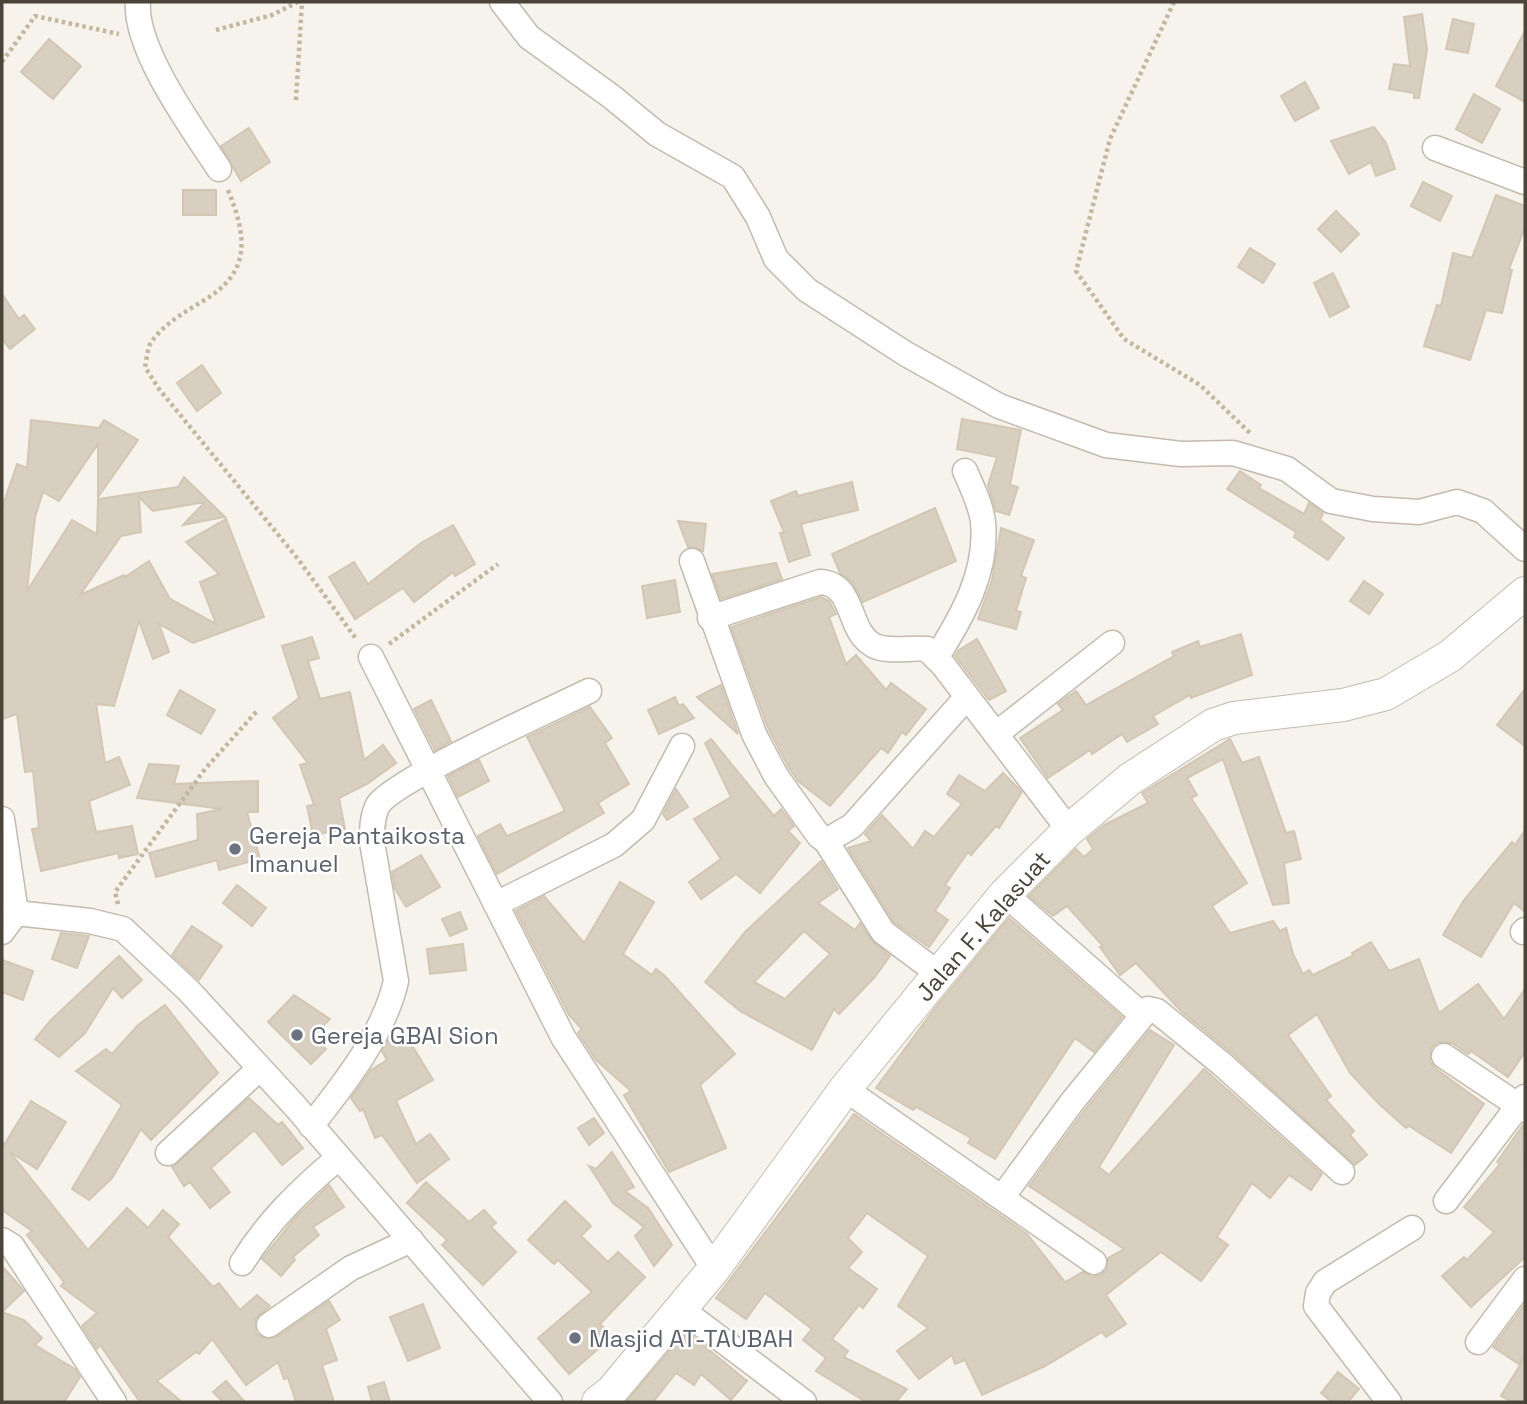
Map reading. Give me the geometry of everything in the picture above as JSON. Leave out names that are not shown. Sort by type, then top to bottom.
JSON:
[{"type":"street","points":[[138,2],[144,41],[183,113],[219,169]]},
{"type":"street","points":[[502,2],[529,37],[612,97],[657,134],[733,177],[758,217],[776,259],[807,290],[906,354],[999,406],[1106,444],[1181,454],[1233,453],[1287,469],[1331,501],[1373,509],[1419,512],[1457,502],[1483,511],[1525,549]]},
{"type":"street","points":[[1435,148],[1525,182]]},
{"type":"street","points":[[936,658],[958,623],[971,592],[983,549],[983,520],[965,471]]},
{"type":"street","points":[[692,561],[710,618],[760,745],[776,776],[819,836],[826,841],[883,932],[939,974]]},
{"type":"street","points":[[710,618],[820,582],[834,583],[841,589],[863,636],[874,646],[927,649],[936,658],[1069,830]]},
{"type":"street","name":"Jalan F. Kalasuat","points":[[598,1402],[611,1392],[714,1269],[845,1089],[939,974],[1005,894],[1069,830],[1130,779],[1213,725],[1234,718],[1342,705],[1386,694],[1450,656],[1525,593]]},
{"type":"street","points":[[996,734],[1112,643]]},
{"type":"street","points":[[371,657],[563,1037],[714,1269]]},
{"type":"street","points":[[311,1126],[362,1055],[393,996],[396,981],[372,842],[372,824],[378,806],[392,792],[427,772],[589,691]]},
{"type":"street","points":[[826,841],[852,826],[967,697]]},
{"type":"street","points":[[496,904],[614,845],[643,820],[682,746]]},
{"type":"street","points":[[2,819],[9,922],[90,921],[123,929],[189,991],[311,1126],[550,1402]]},
{"type":"street","points":[[1005,894],[1141,1014]]},
{"type":"street","points":[[1003,1196],[1141,1014],[1148,1009],[1157,1011],[1223,1065],[1342,1172]]},
{"type":"street","points":[[1444,1056],[1523,1105],[1446,1201]]},
{"type":"street","points":[[167,1153],[259,1069]]},
{"type":"street","points":[[845,1089],[1003,1196],[1094,1262]]},
{"type":"street","points":[[242,1263],[277,1214],[337,1159]]},
{"type":"street","points":[[1389,1402],[1317,1306],[1318,1293],[1325,1282],[1412,1228]]},
{"type":"street","points":[[2,1240],[12,1246],[114,1402]]},
{"type":"street","points":[[269,1325],[351,1268],[411,1240]]},
{"type":"street","points":[[1478,1342],[1525,1279]]},
{"type":"street","points":[[681,1309],[804,1402]]},
{"type":"path","points":[[216,30],[272,15],[300,2],[296,100]]},
{"type":"path","points":[[1174,2],[1110,139],[1076,271],[1124,340],[1200,385],[1258,441]]},
{"type":"path","points":[[2,62],[36,16],[78,23],[144,41]]},
{"type":"path","points":[[219,169],[237,212],[244,243],[235,275],[206,300],[177,316],[150,342],[145,367],[159,389],[299,559],[371,657],[498,564]]},
{"type":"path","points":[[123,929],[115,892],[205,769],[257,711]]},
{"type":"building","points":[[1422,14],[1427,49],[1419,98],[1414,98],[1414,93],[1389,89],[1394,64],[1410,66],[1404,17]]},
{"type":"building","points":[[1453,19],[1474,24],[1468,53],[1446,49]]},
{"type":"building","points":[[1525,31],[1525,102],[1496,86]]},
{"type":"building","points":[[49,39],[81,66],[53,99],[21,72]]},
{"type":"building","points":[[1305,82],[1319,108],[1295,121],[1281,96]]},
{"type":"building","points":[[1474,94],[1500,109],[1482,143],[1456,129]]},
{"type":"building","points":[[1374,127],[1386,143],[1395,169],[1376,176],[1371,162],[1349,174],[1331,141]]},
{"type":"building","points":[[249,128],[270,162],[241,181],[221,146]]},
{"type":"building","points":[[1423,182],[1452,196],[1440,221],[1411,206]]},
{"type":"building","points":[[183,190],[216,190],[216,215],[183,215]]},
{"type":"building","points":[[1496,195],[1525,206],[1525,227],[1509,269],[1512,270],[1502,313],[1486,310],[1470,360],[1424,346],[1437,305],[1441,306],[1453,253],[1472,258]]},
{"type":"building","points":[[1336,211],[1359,234],[1341,252],[1318,229]]},
{"type":"building","points":[[1250,248],[1275,264],[1263,283],[1238,267]]},
{"type":"building","points":[[1333,273],[1349,307],[1330,317],[1314,283]]},
{"type":"building","points":[[2,294],[19,319],[24,315],[35,329],[10,349],[2,339]]},
{"type":"building","points":[[202,365],[221,393],[197,411],[177,383]]},
{"type":"building","points":[[962,419],[1021,430],[1010,485],[1018,487],[1009,515],[996,511],[988,485],[997,457],[957,449]]},
{"type":"building","points":[[31,420],[99,428],[104,420],[138,440],[98,497],[98,444],[59,501],[43,492],[35,517],[27,591],[72,520],[97,534],[98,499],[178,487],[184,477],[225,517],[183,525],[205,502],[153,511],[139,497],[141,532],[121,536],[80,595],[124,575],[125,577],[149,561],[170,599],[216,624],[200,582],[219,574],[186,542],[226,519],[264,617],[193,643],[159,624],[169,652],[153,659],[139,621],[114,706],[96,704],[105,763],[119,757],[130,785],[89,801],[96,832],[132,826],[138,854],[119,858],[118,853],[41,871],[32,829],[39,828],[33,771],[25,772],[17,714],[2,719],[2,508],[17,464],[27,468]]},
{"type":"building","points":[[1240,471],[1261,485],[1259,488],[1304,514],[1309,503],[1323,513],[1320,520],[1344,538],[1328,560],[1294,537],[1296,532],[1227,489]]},
{"type":"building","points":[[852,482],[858,510],[801,524],[810,555],[789,562],[780,533],[784,532],[771,501],[796,491],[798,496]]},
{"type":"building","points":[[935,508],[956,561],[863,602],[852,582],[840,573],[832,554]]},
{"type":"building","points":[[678,521],[706,524],[703,551],[688,547]]},
{"type":"building","points":[[453,525],[475,564],[455,576],[453,572],[414,602],[403,588],[355,619],[329,577],[354,562],[368,584],[421,543]]},
{"type":"building","points":[[1001,528],[1034,540],[1021,576],[1026,578],[1016,611],[1021,612],[1016,629],[978,619],[992,580]]},
{"type":"building","points":[[776,563],[782,579],[721,599],[712,574]]},
{"type":"building","points":[[675,580],[680,612],[647,618],[642,586]]},
{"type":"building","points":[[1364,581],[1383,594],[1369,614],[1350,601]]},
{"type":"building","points":[[821,597],[829,601],[836,614],[829,617],[846,664],[856,655],[886,690],[891,683],[926,709],[906,735],[902,732],[888,753],[881,748],[830,806],[798,781],[789,768],[768,728],[731,627]]},
{"type":"building","points":[[1241,634],[1252,675],[1191,698],[1190,695],[1153,716],[1158,724],[1127,742],[1122,734],[1092,754],[1090,750],[1048,778],[1020,738],[1063,710],[1058,704],[1076,691],[1086,705],[1174,656],[1172,652],[1198,641],[1200,647]]},
{"type":"building","points":[[312,637],[319,658],[308,661],[320,699],[350,692],[364,760],[383,745],[396,763],[367,784],[339,798],[345,829],[313,835],[307,806],[314,805],[300,765],[308,763],[273,718],[299,698],[282,646]]},
{"type":"building","points":[[977,639],[1006,691],[989,700],[955,656],[959,650]]},
{"type":"building","points":[[721,685],[738,734],[697,697]]},
{"type":"building","points":[[1525,689],[1525,746],[1497,725]]},
{"type":"building","points":[[180,690],[215,710],[201,734],[167,715]]},
{"type":"building","points":[[675,697],[679,706],[683,704],[694,718],[659,734],[648,710]]},
{"type":"building","points":[[431,700],[451,741],[435,750],[414,709]]},
{"type":"building","points":[[590,707],[612,738],[605,743],[629,784],[598,803],[604,813],[497,874],[478,836],[500,824],[507,836],[565,811],[527,737]]},
{"type":"building","points":[[711,739],[774,816],[781,809],[794,826],[788,831],[800,843],[760,893],[736,874],[701,899],[689,882],[721,859],[694,819],[731,797],[705,743]]},
{"type":"building","points":[[1230,739],[1242,763],[1259,757],[1286,833],[1294,831],[1301,859],[1284,863],[1289,903],[1273,905],[1223,759],[1187,778],[1197,795],[1191,798],[1247,883],[1212,906],[1230,933],[1273,921],[1280,931],[1286,928],[1293,954],[1303,974],[1309,970],[1313,975],[1354,955],[1352,953],[1371,942],[1389,971],[1419,959],[1439,1013],[1478,984],[1504,1019],[1525,989],[1525,1052],[1508,1077],[1471,1051],[1468,1054],[1452,1043],[1438,1042],[1431,1048],[1430,1062],[1435,1068],[1484,1104],[1451,1153],[1409,1126],[1406,1128],[1379,1104],[1350,1073],[1317,1014],[1288,1035],[1331,1096],[1326,1100],[1354,1131],[1350,1135],[1367,1155],[1355,1165],[1233,1054],[1182,1012],[1136,963],[1120,975],[1100,947],[1103,946],[1067,906],[1053,916],[1029,896],[1076,849],[1084,857],[1093,849],[1087,839],[1104,825],[1148,803],[1142,793]]},
{"type":"building","points":[[479,760],[489,781],[458,797],[448,776]]},
{"type":"building","points":[[149,764],[179,766],[174,784],[258,781],[258,812],[247,812],[260,859],[219,870],[217,860],[156,877],[149,853],[198,840],[197,814],[222,809],[137,798]]},
{"type":"building","points":[[1003,773],[1022,792],[999,828],[996,826],[971,855],[968,852],[945,885],[950,888],[935,911],[948,920],[929,947],[894,922],[848,848],[871,841],[865,834],[882,815],[913,849],[925,831],[934,837],[962,804],[947,794],[959,775],[985,791]]},
{"type":"building","points":[[676,789],[688,807],[667,820],[663,814]]},
{"type":"building","points":[[1525,830],[1525,912],[1514,903],[1481,957],[1443,935],[1464,900],[1512,842],[1515,845]]},
{"type":"building","points":[[421,855],[440,887],[406,907],[395,889],[392,872]]},
{"type":"building","points":[[821,861],[838,889],[818,903],[855,930],[860,923],[871,940],[890,956],[874,978],[839,1014],[834,1009],[812,1050],[740,1011],[705,982],[745,932]],"holes":[[[804,931],[830,954],[785,999],[754,982]]]},
{"type":"building","points":[[620,882],[654,902],[623,954],[652,975],[656,969],[665,976],[735,1054],[700,1085],[726,1148],[669,1172],[624,1095],[631,1091],[596,1060],[578,1033],[582,1029],[569,1015],[516,911],[544,896],[584,943]]},
{"type":"building","points":[[237,885],[266,908],[252,926],[223,903]]},
{"type":"building","points":[[460,912],[467,929],[450,936],[442,919]]},
{"type":"building","points":[[1009,918],[1122,1017],[1094,1052],[1075,1038],[995,1159],[968,1143],[971,1138],[916,1107],[913,1110],[876,1088],[935,1008]]},
{"type":"building","points":[[192,926],[222,946],[199,980],[172,955]]},
{"type":"building","points":[[61,933],[89,936],[77,968],[52,959]]},
{"type":"building","points":[[463,944],[466,970],[430,974],[427,949]]},
{"type":"building","points":[[119,956],[142,980],[122,998],[113,988],[85,1033],[59,1057],[35,1039],[51,1020]]},
{"type":"building","points":[[2,960],[33,971],[23,1000],[2,992]]},
{"type":"building","points":[[294,995],[330,1019],[313,1036],[326,1049],[311,1064],[268,1022]]},
{"type":"building","points":[[165,1005],[218,1073],[151,1140],[141,1129],[112,1178],[89,1200],[72,1189],[122,1105],[76,1071],[106,1049],[112,1054],[138,1025]]},
{"type":"building","points":[[1150,1030],[1174,1045],[1099,1167],[1109,1175],[1204,1069],[1322,1174],[1311,1190],[1289,1175],[1270,1198],[1252,1183],[1217,1237],[1228,1245],[1201,1281],[1161,1252],[1106,1295],[1126,1324],[1106,1337],[1102,1332],[1045,1366],[982,1395],[965,1360],[955,1364],[952,1355],[919,1379],[897,1351],[928,1328],[898,1306],[928,1256],[867,1213],[848,1238],[862,1252],[848,1268],[877,1289],[863,1308],[859,1305],[832,1339],[848,1351],[844,1357],[907,1389],[896,1402],[866,1402],[816,1371],[826,1358],[803,1340],[812,1329],[765,1293],[746,1319],[716,1298],[854,1114],[1027,1234],[1065,1282],[1083,1272],[1092,1277],[1101,1275],[1107,1270],[1108,1258],[1124,1249],[1029,1186],[1084,1111]]},
{"type":"building","points":[[404,1032],[433,1080],[396,1101],[416,1144],[430,1134],[449,1159],[417,1183],[382,1135],[375,1138],[363,1109],[360,1111],[351,1098],[371,1070],[387,1060],[382,1051],[388,1041]]},
{"type":"building","points":[[249,1098],[278,1125],[282,1122],[303,1148],[282,1165],[255,1131],[252,1132],[211,1168],[230,1192],[210,1208],[190,1182],[184,1186],[172,1167]]},
{"type":"building","points":[[31,1101],[66,1122],[37,1169],[10,1152],[88,1250],[127,1208],[148,1228],[163,1210],[179,1224],[168,1237],[213,1287],[219,1283],[240,1310],[257,1295],[270,1306],[255,1319],[256,1333],[262,1338],[277,1337],[329,1301],[340,1320],[326,1329],[337,1360],[322,1365],[334,1402],[296,1402],[288,1378],[284,1379],[278,1362],[246,1385],[212,1339],[199,1354],[196,1352],[157,1381],[182,1402],[140,1402],[100,1345],[97,1349],[82,1326],[97,1313],[61,1286],[64,1282],[27,1235],[32,1231],[2,1210],[2,1142],[4,1145]]},
{"type":"building","points":[[594,1118],[604,1133],[589,1145],[578,1128]]},
{"type":"building","points":[[1523,1125],[1525,1257],[1471,1307],[1442,1276],[1464,1257],[1467,1260],[1494,1232],[1464,1207],[1500,1164],[1497,1162]]},
{"type":"building","points":[[612,1152],[634,1187],[625,1191],[648,1208],[672,1245],[654,1266],[635,1236],[644,1227],[613,1203],[589,1166],[596,1169]]},
{"type":"building","points":[[426,1182],[469,1222],[484,1210],[496,1223],[491,1227],[516,1252],[483,1285],[442,1245],[447,1240],[407,1203]]},
{"type":"building","points":[[329,1185],[344,1207],[313,1227],[319,1235],[293,1257],[295,1260],[281,1276],[262,1259],[296,1217]]},
{"type":"building","points":[[565,1201],[591,1226],[581,1236],[608,1262],[618,1252],[645,1277],[600,1324],[612,1337],[569,1374],[538,1338],[592,1292],[558,1260],[554,1264],[528,1240]]},
{"type":"building","points":[[2,1266],[24,1291],[2,1312]]},
{"type":"building","points":[[423,1304],[440,1348],[408,1361],[390,1317]]},
{"type":"building","points":[[1525,1304],[1525,1354],[1519,1364],[1493,1347]]},
{"type":"building","points":[[2,1312],[24,1320],[42,1338],[35,1345],[75,1369],[80,1377],[64,1402],[2,1402]]},
{"type":"building","points":[[686,1331],[747,1381],[731,1400],[701,1374],[694,1385],[676,1373],[653,1402],[626,1402]]},
{"type":"building","points":[[1525,1357],[1525,1402],[1512,1402],[1501,1396]]},
{"type":"building","points":[[1338,1372],[1359,1389],[1348,1402],[1332,1402],[1321,1393]]},
{"type":"building","points":[[226,1381],[245,1402],[223,1402],[213,1392]]},
{"type":"building","points":[[384,1382],[390,1402],[372,1402],[368,1387]]},
{"type":"place","name":"Gereja Pantaikosta Imanuel","points":[[235,849]]},
{"type":"place","name":"Gereja GBAI Sion","points":[[297,1035]]},
{"type":"place","name":"Masjid AT-TAUBAH","points":[[575,1338]]}]
